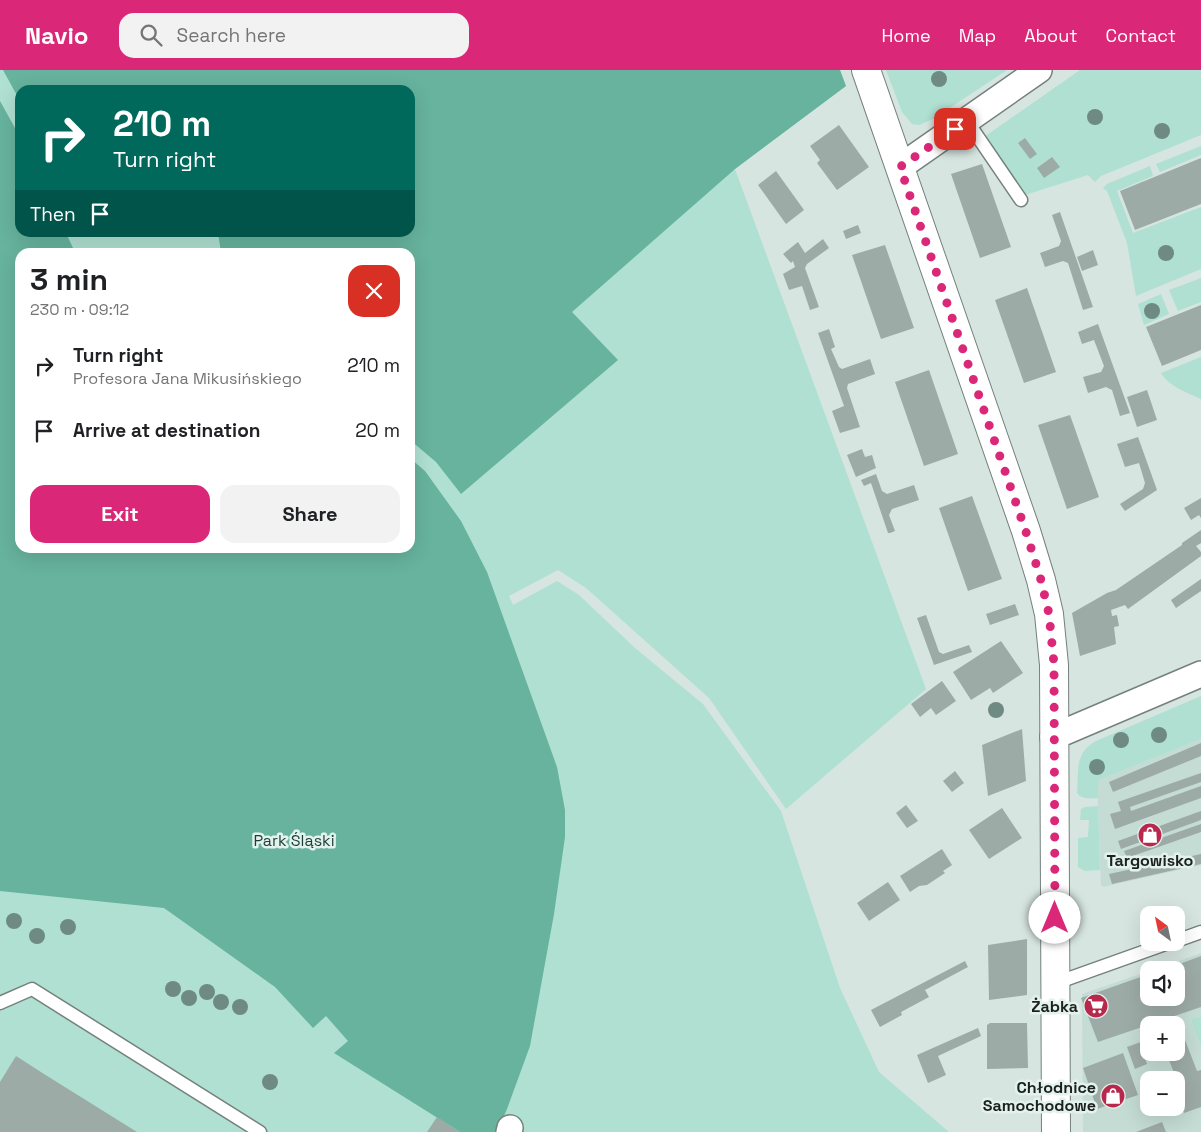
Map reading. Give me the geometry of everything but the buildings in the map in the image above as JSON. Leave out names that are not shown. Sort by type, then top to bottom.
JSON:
[{"type":"street","points":[[866,70],[1041,580],[1049,614],[1054,664],[1056,1132]]},
{"type":"street","points":[[900,167],[1039,70]]},
{"type":"street","points":[[1054,737],[1201,674]]},
{"type":"lane","points":[[967,121],[1021,200]]},
{"type":"lane","points":[[1185,937],[1201,932]]},
{"type":"lane","points":[[1056,983],[1146,951]]},
{"type":"lane","points":[[0,1003],[32,990],[260,1132]]},
{"type":"shaded area","name":"Targowisko","points":[[1201,739],[1201,865],[1103,887],[1101,885],[1097,780]]},
{"type":"shaded area","points":[[1201,953],[1201,1016],[1191,1019],[1201,1047],[1201,1132],[1083,1132],[1082,994],[1140,974],[1140,1006],[1185,1006],[1185,961],[1178,961]]},
{"type":"green space","name":"Park Śląski","points":[[0,70],[840,70],[846,86],[735,169],[926,689],[786,809],[709,698],[586,588],[558,570],[509,596],[513,605],[557,581],[579,595],[635,648],[703,704],[781,811],[840,988],[879,1072],[949,1132],[0,1132]]},
{"type":"green space","points":[[3,70],[840,70],[846,86],[735,169],[572,312],[618,360],[461,494],[436,462],[415,444],[415,248],[220,248],[219,237],[415,237],[415,85],[15,85],[15,92]]},
{"type":"green space","points":[[886,70],[1007,70],[933,119],[919,125],[912,124],[902,112]]},
{"type":"green space","points":[[1080,70],[1201,70],[1201,135],[1101,176],[1095,182],[1088,175],[1025,195],[984,137]]},
{"type":"green space","points":[[0,101],[15,128],[15,237],[68,237],[73,248],[15,248],[15,553],[415,553],[415,462],[425,471],[461,521],[487,572],[557,767],[565,810],[565,837],[554,914],[530,1046],[497,1132],[460,1132],[334,1053],[348,1041],[326,1016],[313,1028],[275,987],[164,908],[0,891]]},
{"type":"green space","points":[[1201,146],[1201,155],[1160,172],[1156,164]]},
{"type":"green space","points":[[1150,166],[1153,176],[1117,191],[1133,233],[1201,207],[1201,269],[1136,296],[1127,243],[1107,191],[1103,188],[1107,184]]},
{"type":"green space","points":[[1201,278],[1201,302],[1178,311],[1169,290]]},
{"type":"green space","points":[[1161,294],[1169,314],[1144,325],[1138,304]]},
{"type":"green space","points":[[1201,357],[1201,399],[1184,392],[1168,382],[1161,373]]},
{"type":"green space","points":[[1201,696],[1201,739],[1098,780],[1098,798],[1084,798],[1077,793],[1079,763],[1084,751],[1089,746],[1096,741]]},
{"type":"green space","points":[[1098,806],[1100,870],[1085,871],[1078,867],[1078,838],[1088,837],[1089,820],[1080,820],[1081,809]]},
{"type":"green space","points":[[1201,1016],[1201,1047],[1191,1019]]},
{"type":"place","name":"Targowisko","points":[[1150,835]]},
{"type":"place","name":"Żabka","points":[[1096,1006]]},
{"type":"place","name":"Chłodnice Samochodowe","points":[[1113,1096]]},
{"type":"route","points":[[955,129],[900,167],[1026,532],[1049,614],[1054,664],[1055,918]]}]
